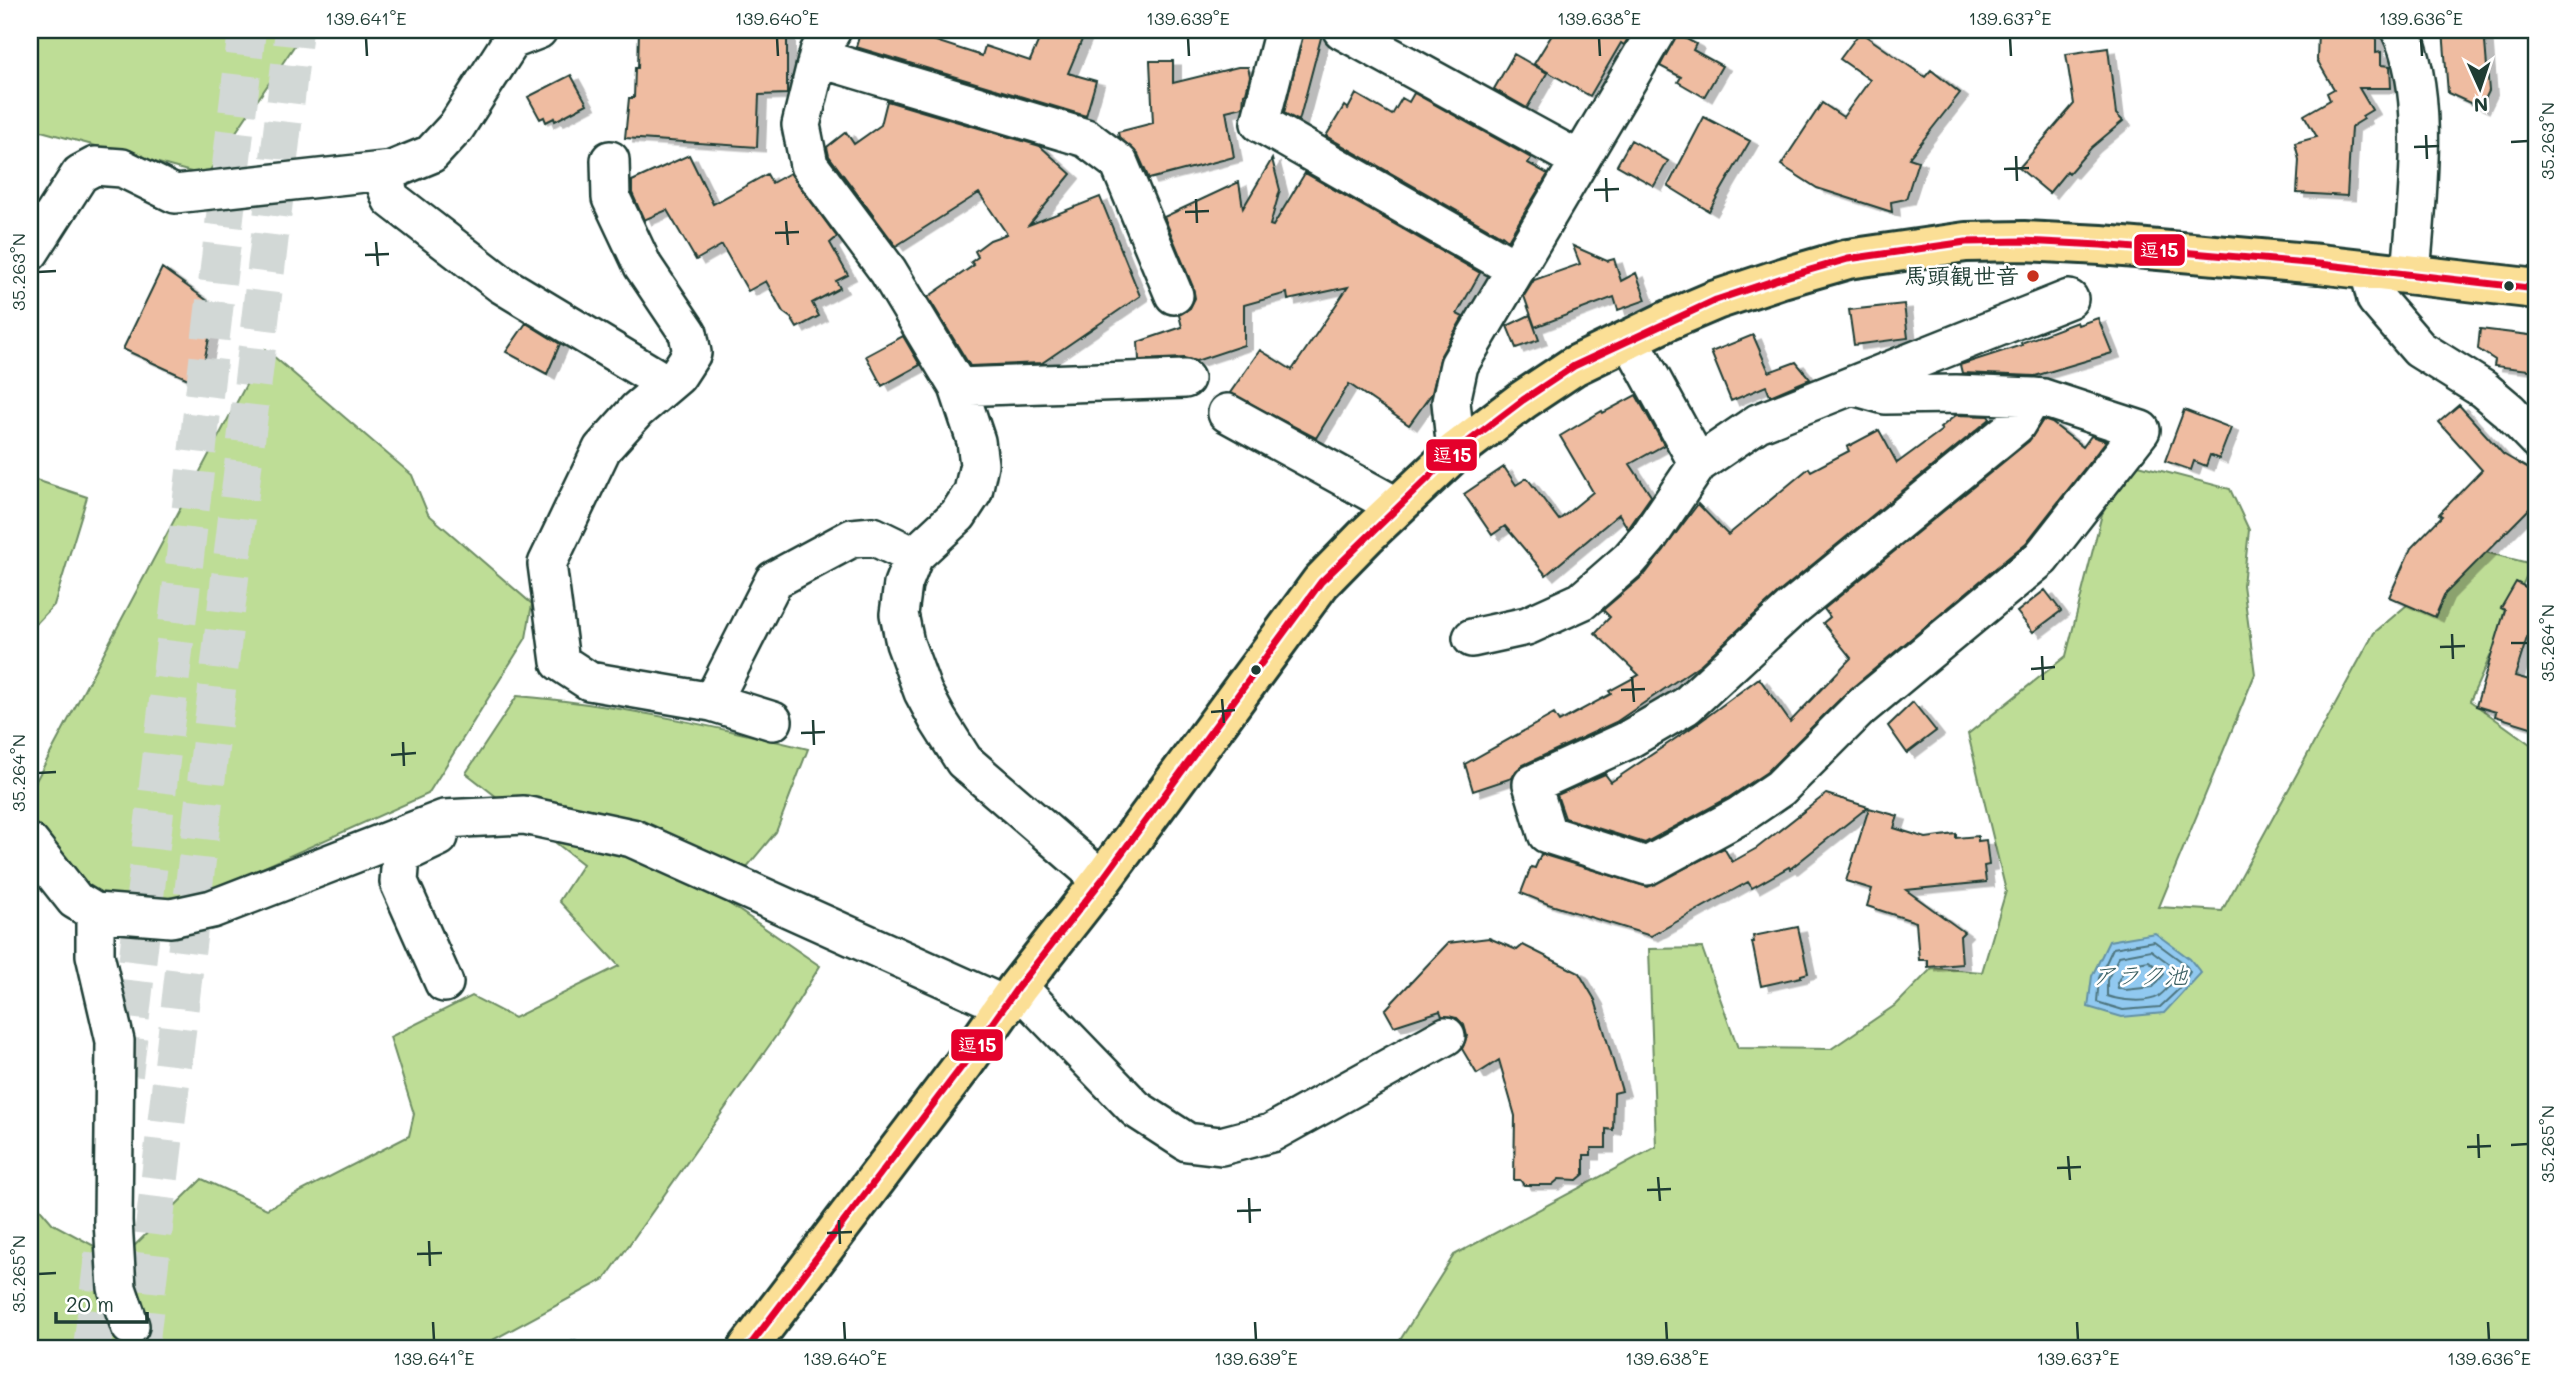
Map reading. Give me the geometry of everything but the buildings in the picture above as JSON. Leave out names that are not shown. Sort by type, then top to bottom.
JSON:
[{"type":"main road","points":[[748,1348],[1102,880],[1321,582],[1396,506],[1456,451],[1523,400],[1574,366],[1716,300],[1848,259],[1966,242],[2102,244],[2537,289]]},
{"type":"street","points":[[30,253],[80,174],[96,166],[122,168],[176,194],[382,172],[431,154],[456,127],[512,40],[538,30]]},
{"type":"street","points":[[1284,30],[1260,123],[1516,269]]},
{"type":"street","points":[[1342,30],[1579,160]]},
{"type":"street","points":[[1456,451],[1451,402],[1459,365],[1657,30]]},
{"type":"street","points":[[2400,30],[2415,74],[2420,124],[2411,275]]},
{"type":"street","points":[[1102,880],[964,761],[923,692],[905,643],[899,614],[903,584],[914,556],[958,515],[973,492],[979,464],[978,452],[958,387],[888,271],[809,165],[801,125],[825,44],[1086,138],[1119,163],[1174,295]]},
{"type":"street","points":[[610,160],[611,198],[643,266],[688,333],[692,354],[677,376],[637,410],[602,449],[548,565],[552,617],[560,662],[589,681],[712,702],[773,720]]},
{"type":"street","points":[[382,172],[391,199],[501,284],[667,384]]},
{"type":"street","points":[[2369,270],[2376,299],[2419,349],[2483,389],[2537,440]]},
{"type":"street","points":[[1472,638],[1527,626],[1582,601],[1604,584],[1639,548],[1698,464],[1758,423],[2069,299]]},
{"type":"street","points":[[1630,339],[1698,464]]},
{"type":"street","points":[[958,387],[1185,379]]},
{"type":"street","points":[[1853,386],[1885,395],[1956,394],[2033,397],[2043,398],[2141,430],[2042,558],[1860,708],[1780,788],[1739,816],[1647,866],[1547,834],[1532,785],[1626,741],[1686,706],[1791,609],[2016,425],[2033,397]]},
{"type":"street","points":[[1227,413],[1396,506]]},
{"type":"street","points":[[712,702],[774,580],[852,538],[873,536],[914,556]]},
{"type":"street","points":[[30,843],[75,900],[95,912],[171,918],[212,909],[444,820],[524,815],[632,838],[1012,997],[1136,1109],[1187,1142],[1221,1146],[1271,1133],[1446,1036]]},
{"type":"street","points":[[444,820],[445,834],[401,855],[399,883],[444,983]]},
{"type":"street","points":[[95,912],[95,954],[116,1041],[113,1221],[117,1288],[130,1326]]},
{"type":"green space","points":[[30,30],[305,30],[206,176],[30,128]]},
{"type":"green space","points":[[265,349],[412,475],[428,514],[532,604],[526,638],[428,794],[175,907],[111,902],[76,889],[30,829],[30,792]]},
{"type":"green space","points":[[2131,463],[2230,489],[2249,530],[2243,585],[2255,674],[2159,907],[2222,911],[2374,633],[2473,549],[2532,564],[2470,701],[2537,749],[2537,1348],[1395,1348],[1454,1255],[1656,1147],[1649,949],[1702,948],[1738,1048],[1831,1049],[1897,1004],[1932,968],[1982,972],[2006,891],[1968,734],[2066,656],[2102,514]]},
{"type":"green space","points":[[30,478],[87,497],[54,605],[30,630]]},
{"type":"green space","points":[[517,696],[627,710],[808,749],[776,832],[721,898],[820,966],[778,1033],[605,1279],[478,1348],[30,1348],[30,1197],[53,1224],[120,1260],[202,1179],[267,1209],[409,1136],[414,1114],[390,1037],[472,996],[514,1018],[619,966],[559,901],[583,864],[466,773]]},
{"type":"water","name":"アラク池","points":[[2155,933],[2190,959],[2201,973],[2164,1013],[2122,1017],[2088,1007],[2092,976],[2109,941]]},
{"type":"waterway","points":[[571,1348],[574,1344]]},
{"type":"tunnel","points":[[124,1075],[247,30]]},
{"type":"tunnel","points":[[140,1348],[294,30]]},
{"type":"tunnel","points":[[92,1348],[105,1239]]},
{"type":"transit line","name":"逗15","points":[[748,1348],[963,1065],[1018,987],[1102,880],[1321,582],[1456,451],[1523,400],[1574,366],[1716,300],[1782,278],[1848,259],[1966,242],[2024,241],[2101,245],[2319,264],[2537,289]]},
{"type":"place","name":"馬頭観世音","points":[[2033,276]]}]
